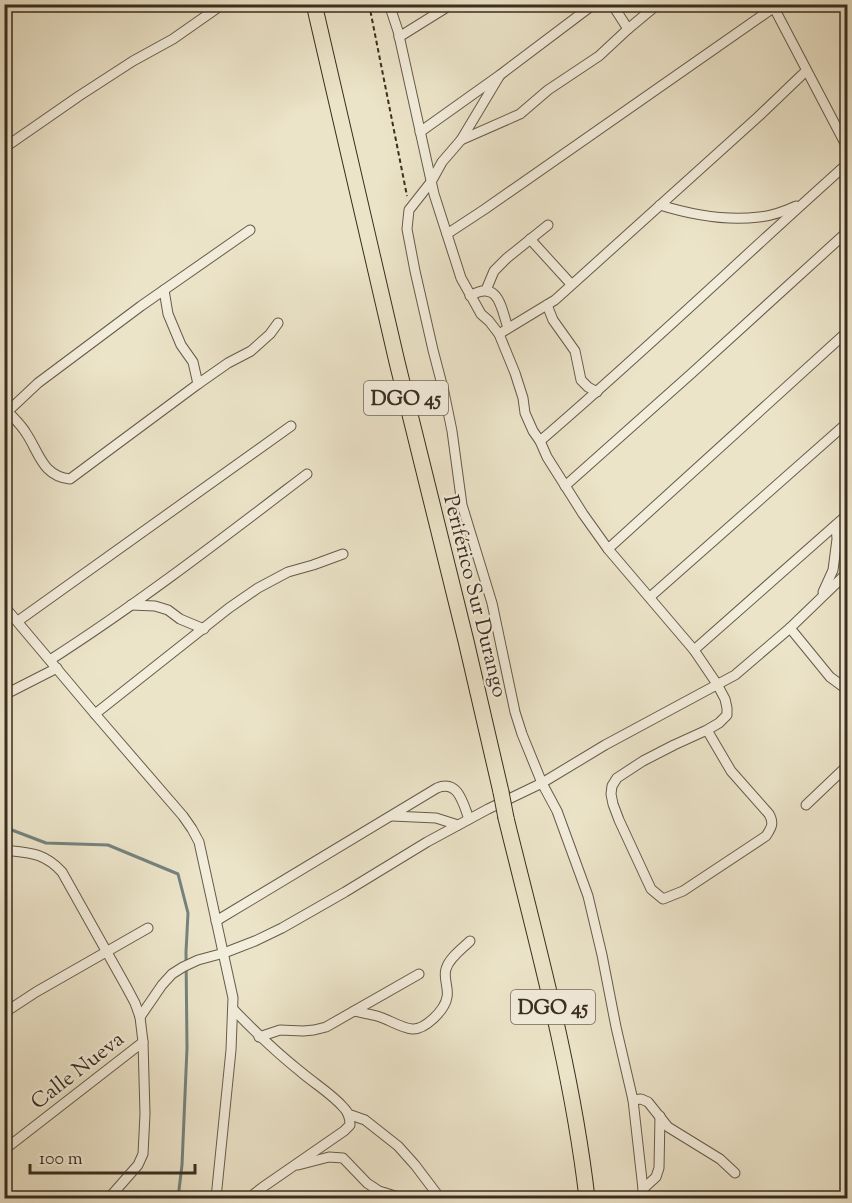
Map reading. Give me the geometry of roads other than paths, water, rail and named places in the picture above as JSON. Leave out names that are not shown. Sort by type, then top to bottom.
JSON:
[{"type":"highway","name":"Periférico Sur Durango","points":[[314,4],[397,362],[466,641],[565,1062],[588,1198]]},
{"type":"street","points":[[4,148],[79,96],[173,39],[223,4]]},
{"type":"street","points":[[389,4],[399,37],[431,182],[461,278],[481,314],[499,334],[515,373],[525,413],[533,431],[565,486],[608,549],[694,650],[725,699],[727,715],[719,723],[643,761],[617,778],[612,786],[613,804],[619,820],[651,889],[663,898],[683,891],[766,836],[772,828],[773,821],[770,813],[731,771],[707,730]]},
{"type":"street","points":[[399,37],[452,4]]},
{"type":"street","points":[[420,132],[594,4]]},
{"type":"street","points":[[612,4],[628,29]]},
{"type":"street","points":[[461,140],[520,114],[548,90],[599,56],[658,4]]},
{"type":"street","points":[[447,234],[773,6],[848,149]]},
{"type":"street","points":[[499,334],[555,300],[806,71]]},
{"type":"street","points":[[500,75],[461,140],[442,162],[431,182],[409,210],[408,236],[452,431],[462,505],[492,603],[511,696],[522,734],[542,783],[557,811],[588,896],[602,955],[615,1027],[633,1100],[644,1194]]},
{"type":"street","points":[[540,441],[597,392],[848,163]]},
{"type":"street","points":[[660,205],[681,212],[735,218],[761,217],[802,204]]},
{"type":"street","points":[[486,290],[494,271],[548,225]]},
{"type":"street","points":[[250,230],[38,383],[6,411],[26,432],[42,462],[60,478],[70,479],[198,384],[228,363],[251,351],[270,334],[278,323]]},
{"type":"street","points":[[565,486],[692,374],[848,231]]},
{"type":"street","points":[[530,239],[571,284]]},
{"type":"street","points":[[164,290],[168,314],[182,345],[193,362],[198,384]]},
{"type":"street","points":[[470,296],[479,291],[492,292],[497,297],[508,328]]},
{"type":"street","points":[[548,305],[553,320],[575,351],[581,380],[597,392]]},
{"type":"street","points":[[608,549],[848,331]]},
{"type":"street","points":[[650,597],[848,422]]},
{"type":"street","points":[[12,618],[291,426]]},
{"type":"street","points":[[50,660],[131,605],[307,474]]},
{"type":"street","points":[[694,650],[848,514]]},
{"type":"street","points":[[820,597],[833,570],[837,539],[836,525]]},
{"type":"street","points":[[95,714],[248,595],[288,572],[313,566],[343,554]]},
{"type":"street","points":[[140,1017],[162,985],[172,974],[183,967],[255,941],[282,928],[458,825],[542,783],[605,745],[735,675],[790,628],[848,572]]},
{"type":"street","points":[[837,582],[848,587]]},
{"type":"street","points":[[131,605],[162,608],[204,629]]},
{"type":"street","points":[[4,606],[172,803],[199,842],[233,998],[231,1050],[216,1198]]},
{"type":"street","points":[[790,628],[830,677],[845,688],[848,687]]},
{"type":"street","points":[[4,695],[57,668]]},
{"type":"street","points":[[806,805],[848,765]]},
{"type":"street","points":[[216,921],[445,784],[451,786],[460,796],[469,819]]},
{"type":"street","points":[[392,816],[436,818],[458,825]]},
{"type":"street","points":[[4,850],[34,853],[56,864],[107,951],[140,1017],[143,1042],[143,1154],[138,1165],[109,1198]]},
{"type":"street","points":[[4,1013],[36,992],[148,928]]},
{"type":"street","points":[[354,1011],[376,1016],[409,1029],[419,1029],[426,1025],[440,1010],[448,995],[445,979],[449,962],[470,941]]},
{"type":"street","points":[[259,1037],[280,1030],[314,1030],[326,1027],[419,974]]},
{"type":"street","points":[[233,1009],[259,1037],[345,1109],[350,1120],[350,1125],[322,1147],[290,1167],[249,1198]]},
{"type":"street","name":"Calle Nueva","points":[[4,1150],[143,1042]]},
{"type":"street","points":[[633,1100],[648,1102],[668,1126],[720,1159],[735,1173]]},
{"type":"street","points":[[348,1114],[365,1120],[398,1146],[416,1165],[440,1198]]},
{"type":"street","points":[[644,1194],[656,1177],[659,1167],[660,1116]]},
{"type":"street","points":[[290,1167],[329,1157],[343,1158],[367,1183],[379,1191],[402,1198]]},
{"type":"waterway","points":[[4,827],[46,843],[108,845],[178,874],[188,913],[187,1048],[182,1165],[178,1198]]}]
